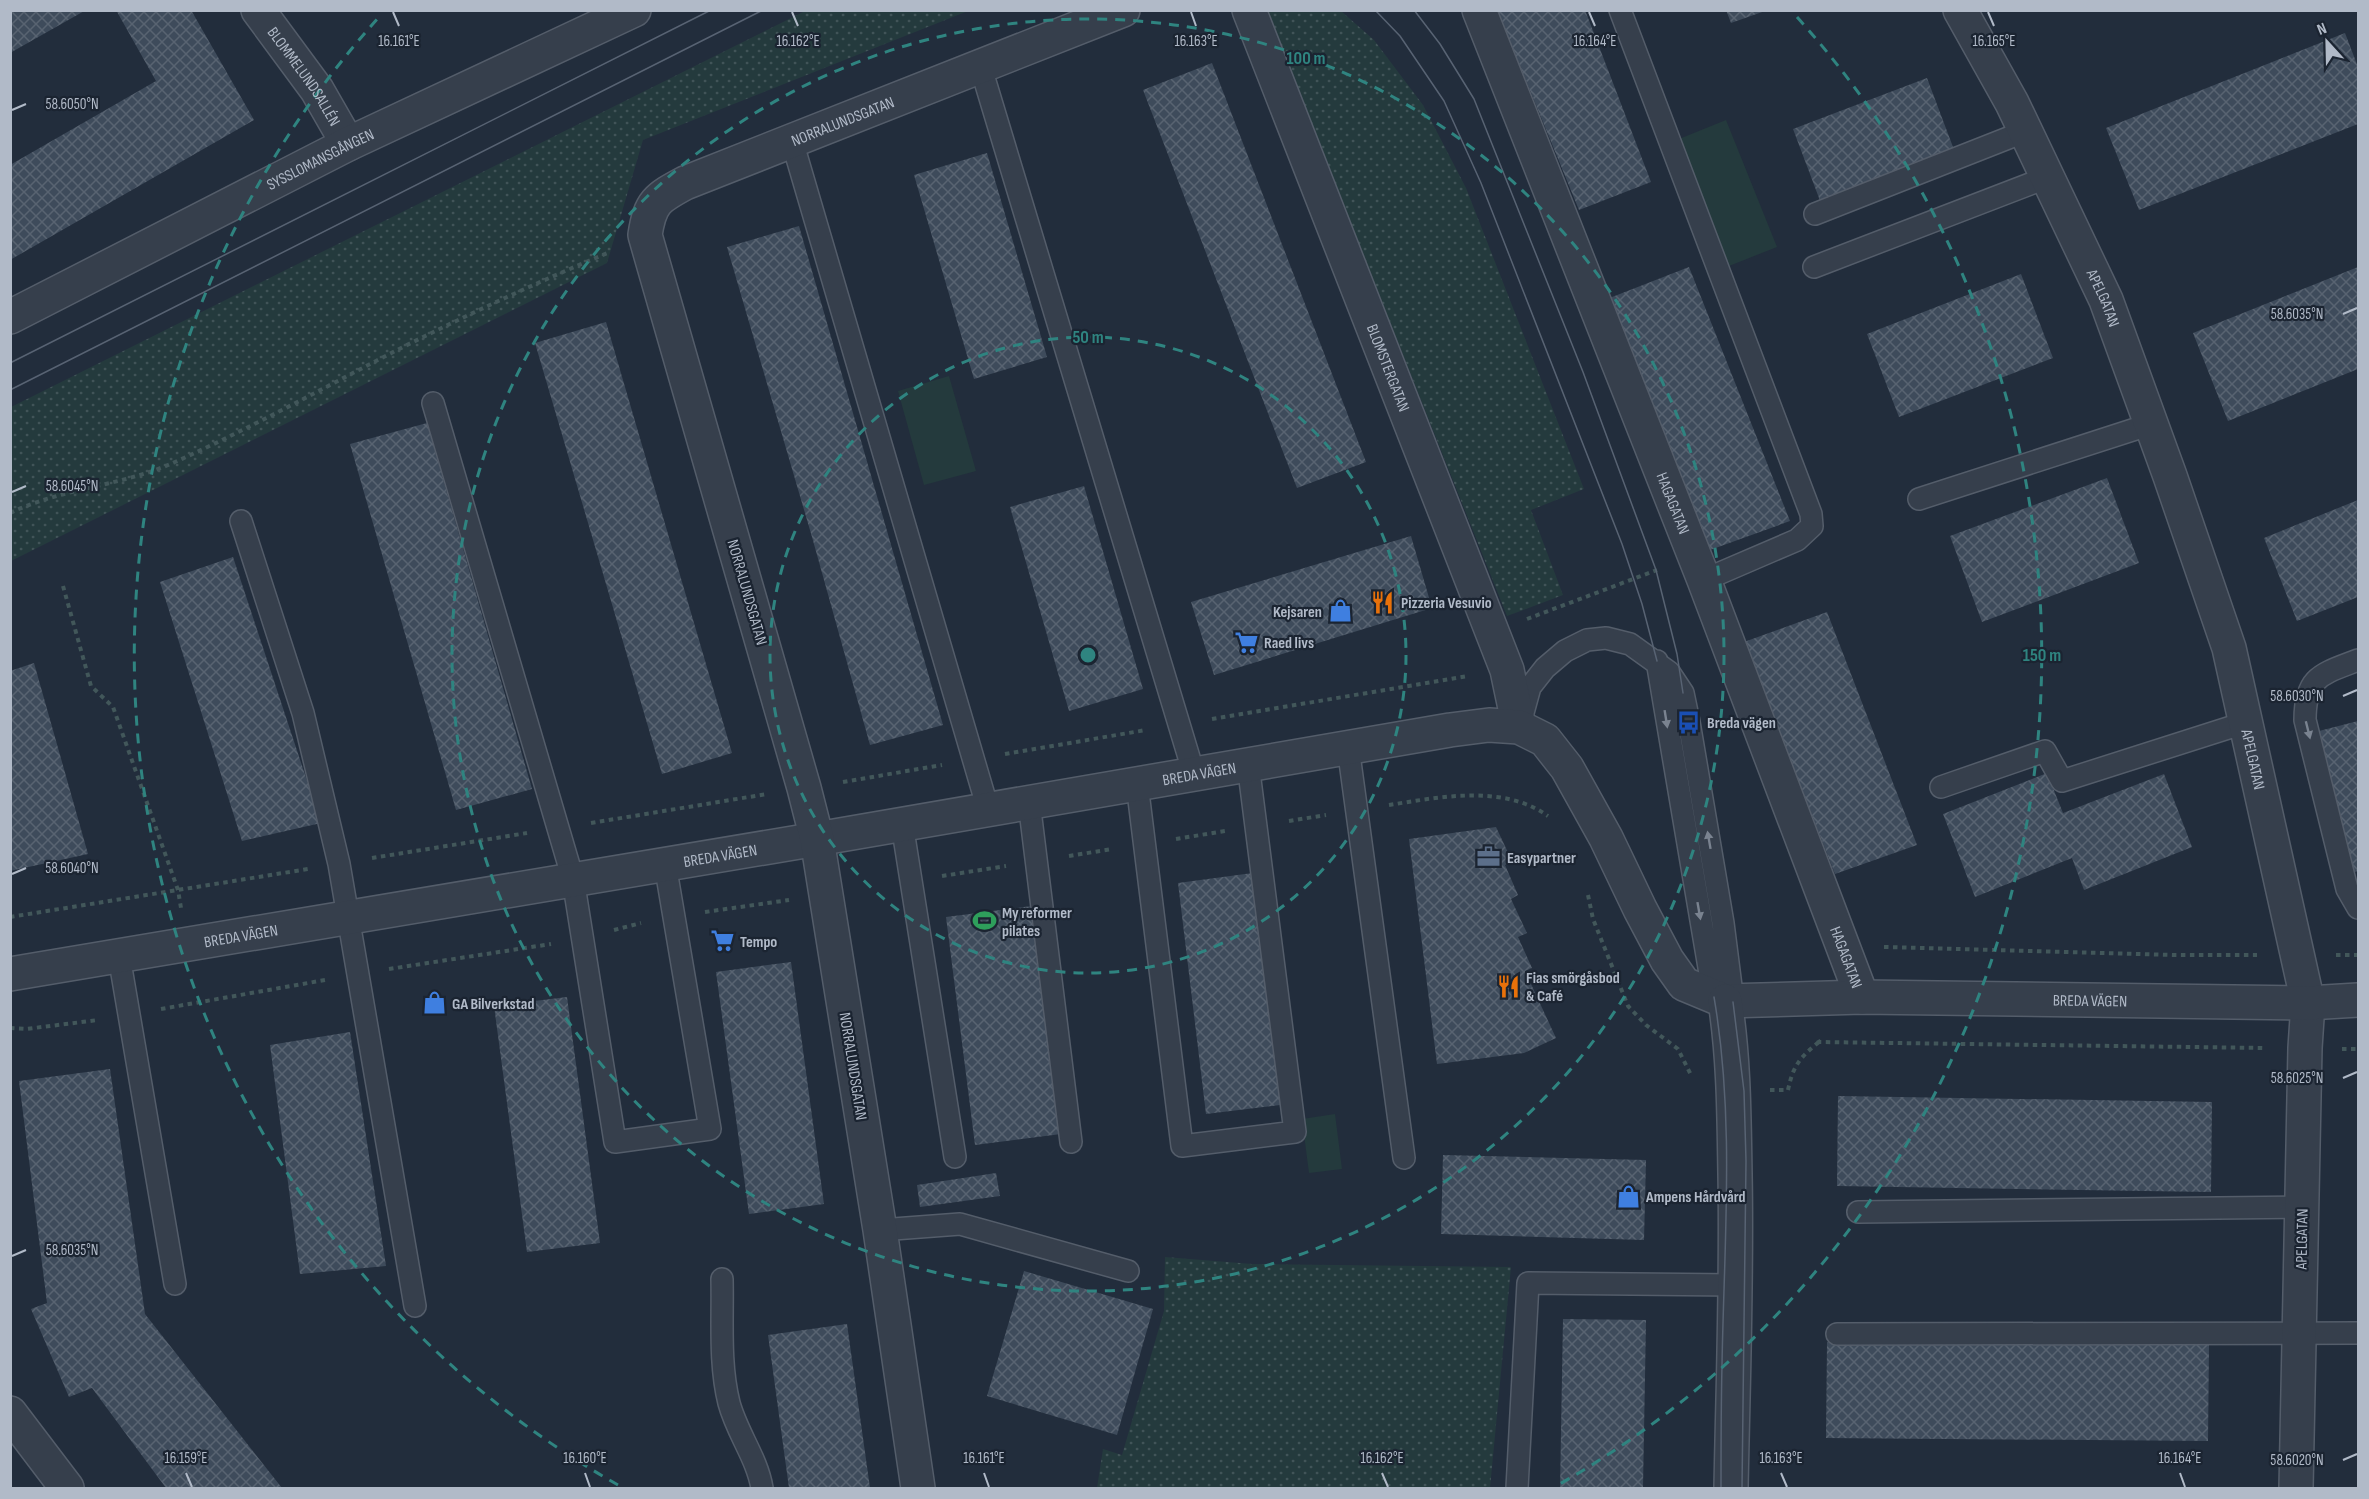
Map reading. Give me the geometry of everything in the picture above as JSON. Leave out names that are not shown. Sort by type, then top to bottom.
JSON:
[{"type":"street","name":"BLOMMELUNDSALLÉN","points":[[258,10],[317,90],[348,144]]},
{"type":"street","name":"SYSSLOMANSGÅNGEN","points":[[10,317],[348,144],[634,10]]},
{"type":"street","name":"NORRALUNDSGATAN","points":[[918,1488],[880,1230],[817,839],[645,235],[648,215],[660,196],[685,183],[1123,10]]},
{"type":"street","name":"BLOMSTERGATAN","points":[[1248,10],[1508,670],[1519,727]]},
{"type":"street","name":"HAGAGATAN","points":[[1479,10],[1699,567],[1863,997]]},
{"type":"street","name":"APELGATAN","points":[[1960,10],[2012,103],[2106,300],[2229,648],[2247,722],[2308,1003],[2305,1048],[2296,1488]]},
{"type":"street","name":"BREDA VÄGEN","points":[[10,974],[1489,725],[1519,727],[1545,740],[1567,768],[1606,838],[1666,960],[1684,984],[1724,1000],[1863,997],[2308,1003],[2358,1000]]},
{"type":"street","points":[[1724,1000],[1734,1091],[1735,1285],[1731,1488]]},
{"type":"street","points":[[10,1413],[67,1488]]},
{"type":"lane","points":[[1620,10],[1811,514],[1812,526],[1797,540],[1699,567]]},
{"type":"lane","points":[[981,68],[1194,774]]},
{"type":"lane","points":[[1815,214],[2026,131]]},
{"type":"lane","points":[[792,141],[988,809]]},
{"type":"lane","points":[[1814,267],[2048,177]]},
{"type":"lane","points":[[433,403],[573,879],[615,1142],[710,1129],[665,864]]},
{"type":"lane","points":[[1919,500],[2151,424]]},
{"type":"lane","points":[[241,521],[303,713],[339,864],[415,1306]]},
{"type":"lane","points":[[1519,727],[1530,687],[1545,668],[1565,651],[1587,640],[1606,638],[1630,644],[1657,661],[1724,1000]]},
{"type":"lane","points":[[2358,660],[2324,673],[2314,683],[2305,698],[2305,720],[2347,889],[2358,908]]},
{"type":"lane","points":[[1941,787],[2045,751],[2062,781],[2247,722]]},
{"type":"lane","points":[[1348,747],[1404,1158]]},
{"type":"lane","points":[[1137,784],[1182,1146],[1295,1131],[1248,764]]},
{"type":"lane","points":[[1029,802],[1071,1142]]},
{"type":"lane","points":[[902,824],[955,1157]]},
{"type":"lane","points":[[119,956],[175,1284]]},
{"type":"lane","points":[[1858,1212],[2302,1207]]},
{"type":"lane","points":[[880,1230],[960,1224],[1128,1271]]},
{"type":"lane","points":[[722,1279],[723,1360],[729,1404],[759,1473],[762,1488]]},
{"type":"lane","points":[[1517,1488],[1528,1283],[1735,1285]]},
{"type":"lane","points":[[1837,1334],[2358,1333]]},
{"type":"path","points":[[10,513],[31,503],[156,471],[242,432],[404,347],[536,282],[645,235]]},
{"type":"path","points":[[1493,632],[1699,567]]},
{"type":"path","points":[[63,586],[91,686],[113,708],[178,890],[187,944]]},
{"type":"path","points":[[10,917],[804,788],[1508,670]]},
{"type":"path","points":[[911,881],[1439,797],[1473,796],[1512,799],[1536,808],[1554,821]]},
{"type":"path","points":[[1587,893],[1593,919],[1628,1005],[1646,1025],[1678,1049],[1691,1074],[1692,1092],[1788,1090],[1792,1071],[1804,1054],[1819,1042],[2358,1049]]},
{"type":"path","points":[[10,1028],[85,1022],[358,974],[582,938],[674,917],[827,894]]},
{"type":"path","points":[[1844,944],[1918,949],[2139,954],[2358,955]]},
{"type":"path","points":[[1806,999],[1819,1042]]},
{"type":"green space","points":[[805,11],[968,11],[643,140],[607,263],[11,561],[11,407]]},
{"type":"green space","points":[[1266,11],[1341,11],[1374,40],[1423,105],[1466,188],[1584,489],[1531,510],[1563,595],[1507,616]]},
{"type":"green space","points":[[1726,120],[1777,247],[1729,266],[1679,139]]},
{"type":"green space","points":[[949,376],[976,471],[924,485],[898,391]]},
{"type":"green space","points":[[1335,1114],[1342,1169],[1309,1173],[1302,1119]]},
{"type":"green space","points":[[1165,1257],[1252,1264],[1511,1267],[1490,1488],[1097,1488],[1103,1449],[1122,1455],[1164,1311]]},
{"type":"building","points":[[10,10],[86,10],[10,53]]},
{"type":"building","points":[[116,10],[191,10],[254,120],[10,260],[10,165],[156,81]]},
{"type":"building","points":[[1497,10],[1585,10],[1651,182],[1579,210]]},
{"type":"building","points":[[1726,10],[1765,10],[1765,11],[1731,23]]},
{"type":"building","points":[[2345,33],[2358,67],[2358,124],[2139,210],[2106,128]]},
{"type":"building","points":[[1212,63],[1366,462],[1297,488],[1143,90]]},
{"type":"building","points":[[1927,78],[1956,155],[1822,206],[1793,129]]},
{"type":"building","points":[[987,153],[1047,357],[974,379],[914,175]]},
{"type":"building","points":[[799,226],[943,725],[870,745],[727,247]]},
{"type":"building","points":[[1689,267],[1790,521],[1710,550],[1607,299]]},
{"type":"building","points":[[2358,267],[2358,369],[2228,421],[2193,333]]},
{"type":"building","points":[[2021,274],[2053,358],[1899,417],[1867,334]]},
{"type":"building","points":[[606,322],[732,753],[662,774],[535,343]]},
{"type":"building","points":[[427,423],[532,789],[456,810],[350,444]]},
{"type":"building","points":[[2107,478],[2139,563],[1982,622],[1950,536]]},
{"type":"building","points":[[1084,486],[1143,689],[1069,711],[1010,507]]},
{"type":"building","points":[[2358,500],[2358,597],[2297,621],[2264,538]]},
{"type":"building","points":[[1411,536],[1432,608],[1214,675],[1191,602]]},
{"type":"building","points":[[233,557],[321,823],[242,841],[160,582]]},
{"type":"building","points":[[1827,612],[1917,845],[1835,874],[1744,642]]},
{"type":"building","points":[[34,663],[88,854],[10,871],[10,671]]},
{"type":"building","points":[[2358,721],[2358,871],[2354,872],[2319,731]]},
{"type":"building","points":[[2047,773],[2063,813],[2164,774],[2192,847],[2084,890],[2072,858],[1975,897],[1943,814]]},
{"type":"building","points":[[1496,827],[1512,861],[1505,865],[1518,895],[1511,899],[1527,933],[1518,937],[1532,968],[1525,971],[1556,1038],[1524,1053],[1437,1064],[1409,839]]},
{"type":"building","points":[[1260,872],[1288,1104],[1206,1114],[1178,883]]},
{"type":"building","points":[[1032,906],[1061,1134],[975,1145],[946,917]]},
{"type":"building","points":[[791,962],[824,1204],[749,1214],[716,972]]},
{"type":"building","points":[[567,997],[600,1243],[527,1252],[494,1006]]},
{"type":"building","points":[[350,1032],[386,1266],[300,1274],[270,1045]]},
{"type":"building","points":[[110,1069],[145,1314],[282,1488],[166,1488],[92,1388],[69,1397],[31,1309],[47,1303],[19,1081]]},
{"type":"building","points":[[1838,1096],[2212,1102],[2211,1192],[1837,1186]]},
{"type":"building","points":[[1443,1155],[1646,1160],[1644,1240],[1441,1234]]},
{"type":"building","points":[[996,1173],[1000,1196],[920,1207],[917,1185]]},
{"type":"building","points":[[1024,1271],[1153,1309],[1117,1435],[987,1396]]},
{"type":"building","points":[[1563,1319],[1646,1320],[1643,1488],[1560,1488]]},
{"type":"building","points":[[847,1324],[870,1488],[789,1488],[768,1335]]},
{"type":"building","points":[[1827,1342],[2209,1345],[2208,1441],[1826,1438]]},
{"type":"tram line","points":[[10,363],[711,10]]},
{"type":"tram line","points":[[10,390],[763,10]]},
{"type":"tram line","points":[[1375,10],[1400,36],[1444,101],[1481,183],[1622,544],[1642,604],[1657,661]]},
{"type":"tram line","points":[[1414,10],[1440,44],[1474,99],[1583,372],[1656,570],[1677,654],[1683,693]]},
{"type":"tram line","points":[[1714,997],[1724,1089],[1727,1181],[1721,1488]]},
{"type":"tram line","points":[[1733,1002],[1744,1091],[1746,1161],[1742,1488]]},
{"type":"place","name":"Pizzeria Vesuvio","points":[[1383,602]]},
{"type":"place","name":"Kejsaren","points":[[1340,611]]},
{"type":"place","name":"Raed livs","points":[[1246,642]]},
{"type":"place","name":"Breda vägen","points":[[1689,722]]},
{"type":"place","name":"Easypartner","points":[[1489,857]]},
{"type":"place","name":"My reformer pilates","points":[[984,921]]},
{"type":"place","name":"Tempo","points":[[722,941]]},
{"type":"place","name":"Fias smörgåsbod & Café","points":[[1508,986]]},
{"type":"place","name":"GA Bilverkstad","points":[[434,1003]]},
{"type":"place","name":"Ampens Hårdvård","points":[[1628,1196]]}]
